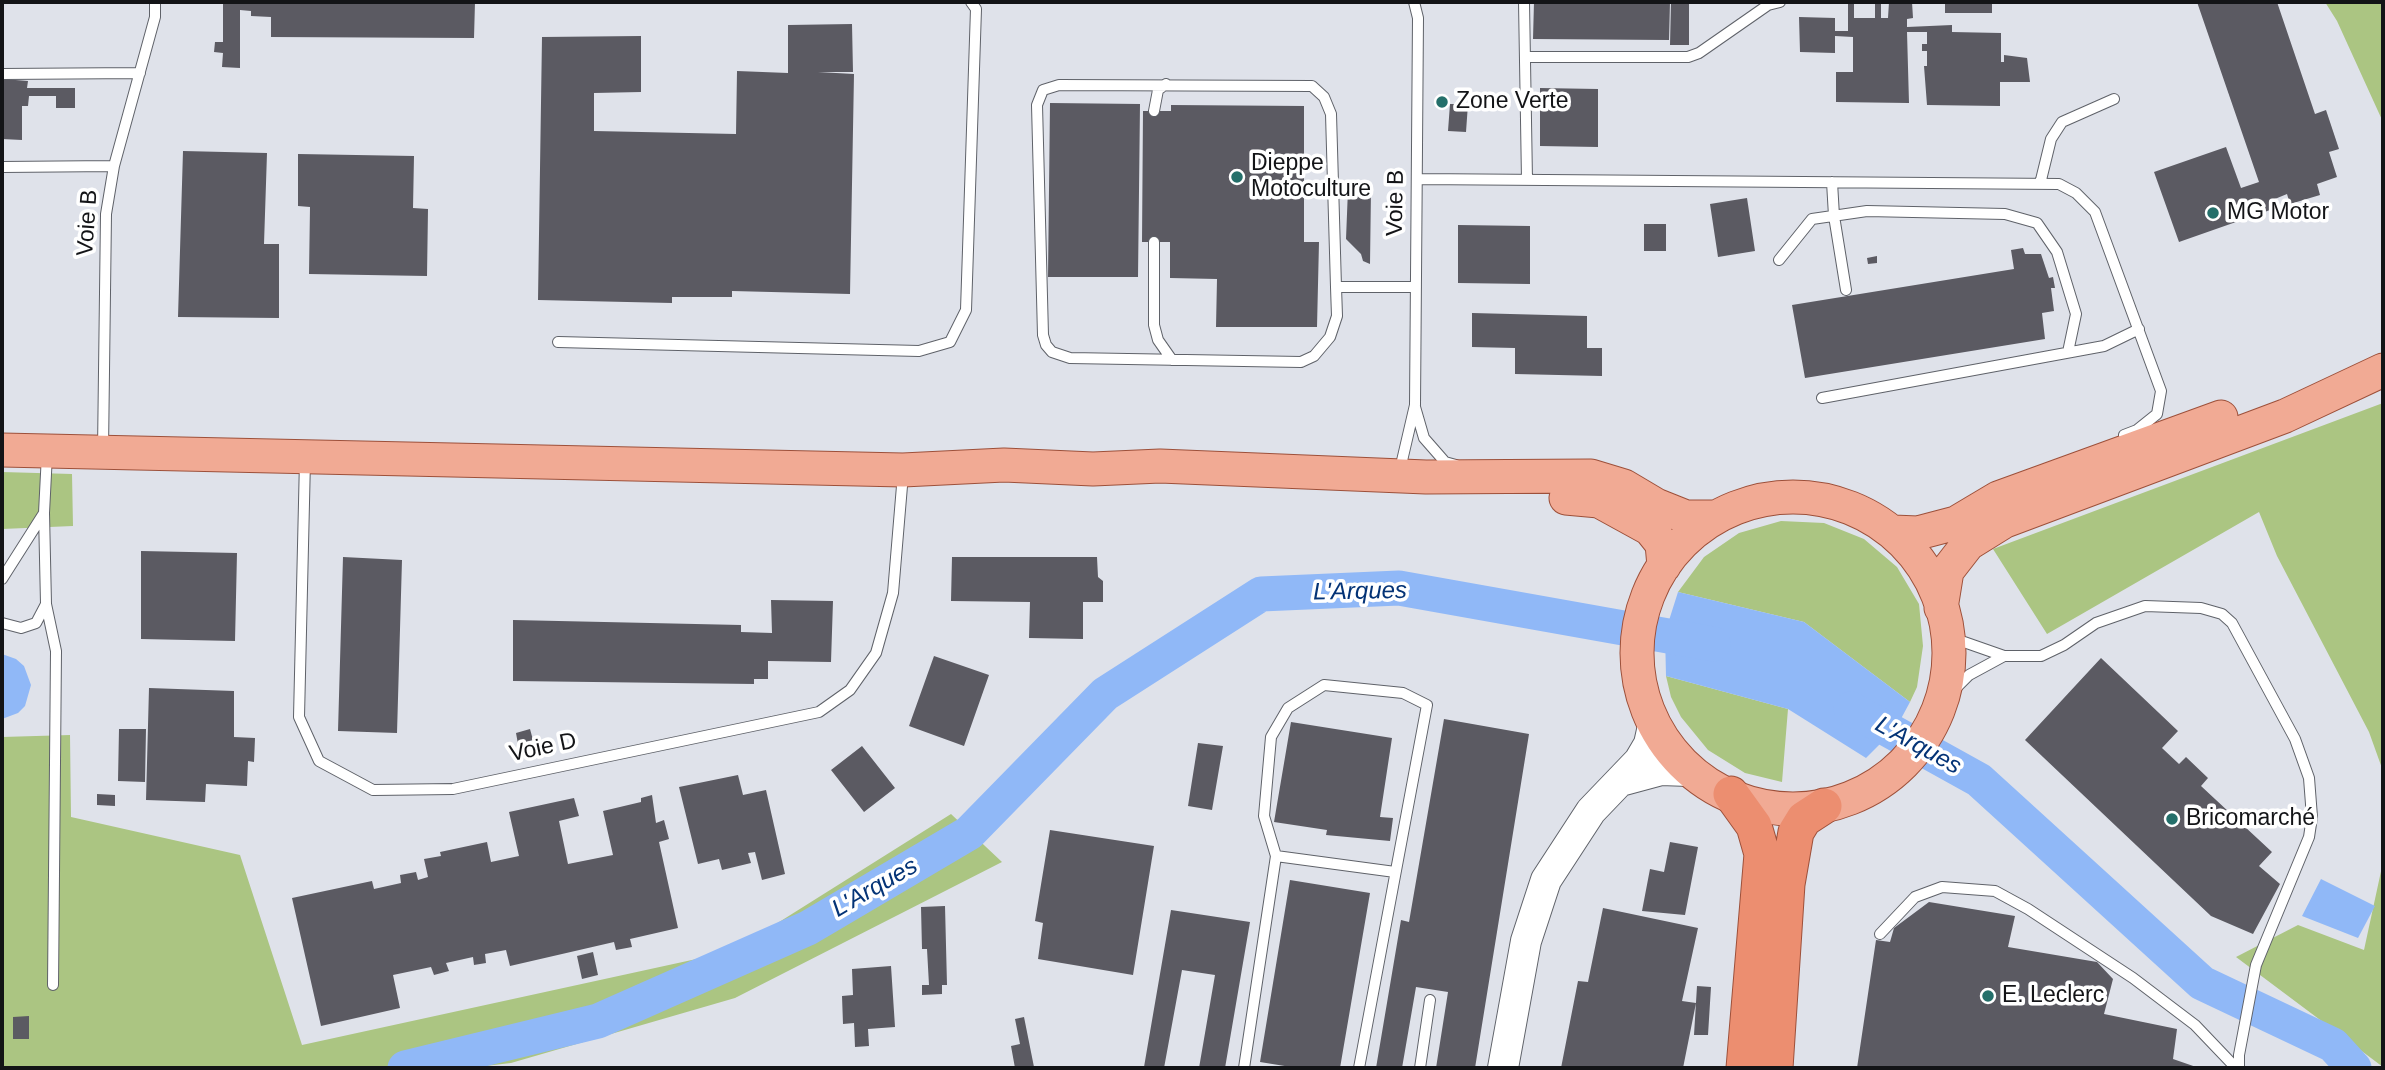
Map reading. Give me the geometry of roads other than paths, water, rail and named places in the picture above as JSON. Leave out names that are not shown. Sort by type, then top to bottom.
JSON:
[{"type":"highway","points":[[1731,794],[1754,826],[1762,854],[1744,1068]]},
{"type":"highway","points":[[1776,1068],[1787,884],[1796,832],[1804,819],[1824,806]]},
{"type":"main road","points":[[1893,532],[1918,533],[1956,523],[1998,498],[2053,477],[2234,413],[2383,368]]},
{"type":"main road","points":[[1941,608],[1947,571],[1968,544],[2005,521],[2285,416],[2383,368]]},
{"type":"main road","points":[[2,450],[903,470],[1004,465],[1093,469],[1160,466],[1389,475],[1591,476],[1624,486],[1656,505],[1686,517],[1714,517]]},
{"type":"main road","points":[[1093,469],[1178,486],[1293,494],[1537,496],[1599,501],[1650,529],[1662,544],[1659,576]]},
{"type":"main road","points":[[1795,496],[1847,506],[1893,532],[1918,558],[1936,588],[1941,608],[1949,641],[1948,673],[1934,722],[1921,746],[1887,778],[1857,796],[1824,806],[1792,810],[1760,806],[1689,771],[1673,756],[1653,726],[1637,663],[1643,610],[1659,576],[1686,540],[1714,517],[1763,497],[1795,496]]},
{"type":"main road","points":[[1503,1068],[1526,942],[1546,880],[1583,821],[1623,780],[1644,752],[1653,726]]},
{"type":"main road","points":[[1623,780],[1661,770],[1689,771]]},
{"type":"lane","name":"Voie B","points":[[103,453],[106,214],[114,166],[155,17],[155,2]]},
{"type":"lane","points":[[558,342],[919,351],[950,342],[967,310],[976,9],[971,2]]},
{"type":"lane","name":"Voie B","points":[[1389,475],[1401,465],[1415,405],[1418,19],[1414,2]]},
{"type":"lane","points":[[1524,2],[1527,180]]},
{"type":"lane","points":[[1525,57],[1688,57],[1699,53],[1768,5],[1780,2]]},
{"type":"lane","points":[[2,74],[140,73]]},
{"type":"lane","points":[[1154,111],[1158,90],[1166,84]]},
{"type":"lane","points":[[1301,84],[1319,91],[1331,114],[1336,287],[1337,316],[1330,337],[1314,356],[1301,362],[1070,358],[1046,345],[1043,335],[1037,105],[1043,90],[1059,85],[1301,84]]},
{"type":"lane","points":[[2040,184],[2051,139],[2062,122],[2081,111],[2114,99]]},
{"type":"lane","points":[[2,167],[114,166]]},
{"type":"lane","points":[[1417,178],[2059,184],[2068,188],[2095,212],[2161,391],[2157,414],[2137,430],[2112,440]]},
{"type":"lane","points":[[1832,182],[1834,216],[1846,290]]},
{"type":"lane","points":[[1779,260],[1812,219],[1867,211],[2005,214],[2037,223],[2057,252],[2076,314],[2068,352]]},
{"type":"lane","points":[[1154,242],[1154,326],[1158,340],[1172,360]]},
{"type":"lane","points":[[1336,287],[1416,287]]},
{"type":"lane","points":[[1822,398],[2104,345],[2139,329]]},
{"type":"lane","name":"Voie B","points":[[1415,405],[1424,438],[1445,462],[1468,468],[1561,469],[1591,476]]},
{"type":"lane","points":[[47,451],[44,513],[46,604],[56,651],[53,985]]},
{"type":"lane","name":"Voie D","points":[[305,457],[299,717],[319,761],[373,790],[453,789],[819,712],[850,691],[876,653],[893,593],[903,470]]},
{"type":"lane","points":[[1956,523],[1961,513],[1990,494],[2037,470]]},
{"type":"lane","points":[[2,579],[44,513]]},
{"type":"lane","points":[[2,623],[21,628],[36,623],[46,604]]},
{"type":"lane","points":[[1949,641],[1964,642],[2004,656],[2041,656],[2064,645],[2096,623],[2145,606],[2201,608],[2222,614],[2232,623],[2295,739],[2309,778],[2312,817],[2309,836],[2256,965],[2238,1068]]},
{"type":"lane","points":[[1940,704],[1969,675],[2004,656]]},
{"type":"lane","points":[[1244,1068],[1276,856],[1264,816],[1271,737],[1288,708],[1324,685],[1403,692],[1427,705],[1359,1068]]},
{"type":"lane","points":[[1276,856],[1395,873]]},
{"type":"lane","points":[[1880,934],[1915,897],[1942,887],[1995,891],[2028,909],[2133,978],[2195,1025],[2238,1068]]},
{"type":"lane","points":[[1420,1068],[1430,1000]]},
{"type":"water","points":[[1678,592],[1804,622],[1910,702],[1896,728],[1866,758],[1788,709],[1666,676],[1665,633]]},
{"type":"water","points":[[2,654],[16,659],[24,666],[31,685],[25,706],[18,713],[2,719]]},
{"type":"water","points":[[2321,879],[2375,906],[2358,938],[2302,916]]},
{"type":"waterway","name":"L'Arques","points":[[405,1068],[598,1021],[808,928],[969,833],[1105,694],[1261,594],[1399,588],[1713,644]]},
{"type":"waterway","name":"L'Arques","points":[[1851,709],[1979,780],[2202,983],[2333,1045],[2354,1068]]},
{"type":"place","name":"Zone Verte","points":[[1442,102]]},
{"type":"place","name":"Dieppe Motoculture","points":[[1237,177]]},
{"type":"place","name":"MG Motor","points":[[2213,213]]},
{"type":"place","name":"Bricomarché","points":[[2172,819]]},
{"type":"place","name":"E. Leclerc","points":[[1988,996]]}]
